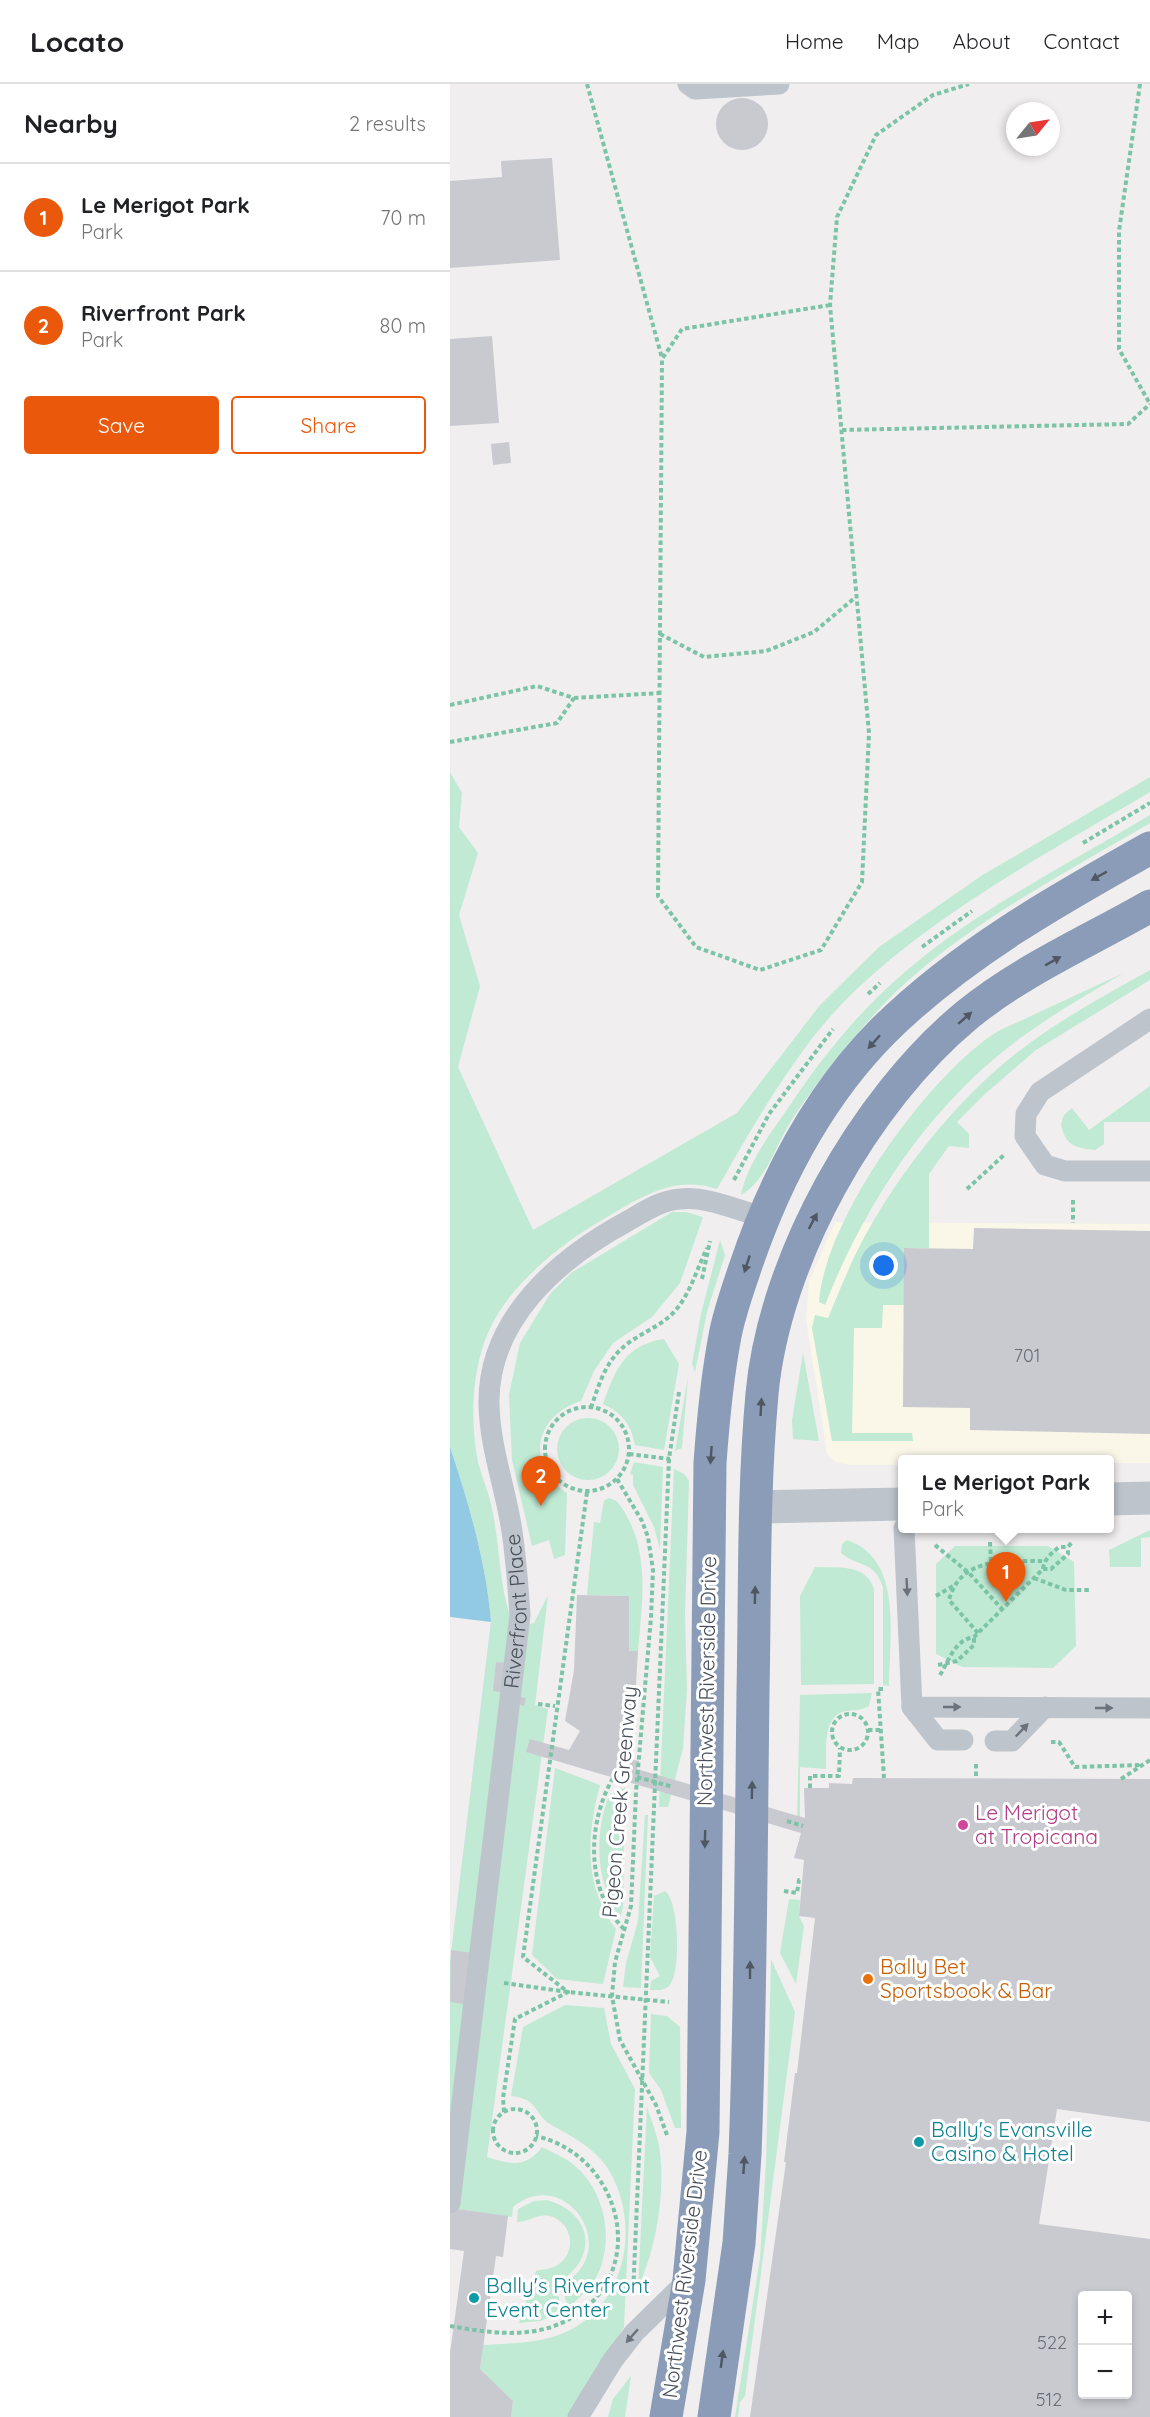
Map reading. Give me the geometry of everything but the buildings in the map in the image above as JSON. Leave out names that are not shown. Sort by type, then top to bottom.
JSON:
[{"type":"highway","name":"Northwest Riverside Drive","points":[[666,2417],[688,2280],[703,2132],[710,1463],[725,1334],[763,1217],[786,1165],[817,1113],[850,1067],[885,1029],[954,970],[1013,927],[1150,848]]},
{"type":"highway","points":[[714,2417],[739,2243],[746,2132],[756,1507],[762,1392],[789,1277],[805,1237],[845,1160],[885,1103],[931,1050],[966,1016],[1001,989],[1150,906]]},
{"type":"street","points":[[1114,1499],[1150,1498]]},
{"type":"street","points":[[756,1507],[898,1504]]},
{"type":"lane","points":[[688,84],[695,89],[779,84]]},
{"type":"lane","points":[[1150,1018],[1040,1092],[1026,1114],[1025,1136],[1045,1165],[1065,1171],[1150,1171]]},
{"type":"lane","name":"Riverfront Place","points":[[450,2203],[519,1615],[511,1523],[495,1461],[489,1403],[494,1369],[502,1340],[520,1308],[555,1270],[606,1232],[652,1207],[676,1199],[698,1197],[763,1217]]},
{"type":"lane","points":[[904,1533],[912,1707],[938,1740],[963,1740]]},
{"type":"lane","points":[[912,1707],[1150,1708]]},
{"type":"lane","points":[[1003,1741],[1045,1707]]},
{"type":"lane","points":[[578,2417],[613,2360],[634,2333],[688,2280]]},
{"type":"path","points":[[587,84],[662,359],[658,896],[696,947],[760,970],[821,950],[862,882],[869,733],[830,305],[837,218],[876,135],[933,96],[969,84]]},
{"type":"path","points":[[842,430],[1128,424],[1150,404],[1119,349],[1119,231],[1140,84]]},
{"type":"path","points":[[662,359],[682,329],[830,305]]},
{"type":"path","points":[[660,634],[704,657],[766,651],[814,632],[857,596]]},
{"type":"path","points":[[450,705],[537,686],[574,698],[660,693]]},
{"type":"path","points":[[450,742],[556,723],[574,698]]},
{"type":"path","points":[[967,1190],[1025,1136]]},
{"type":"path","points":[[591,1408],[602,1378],[615,1356],[626,1345],[661,1323],[679,1306],[713,1232]]},
{"type":"path","points":[[701,1286],[710,1241]]},
{"type":"path","points":[[634,2333],[633,2275],[669,1459],[681,1383]]},
{"type":"path","points":[[591,1408],[610,1414],[620,1423],[627,1434],[629,1454],[628,1462],[617,1479],[600,1490],[587,1492],[561,1482],[551,1472],[546,1458],[545,1444],[549,1430],[558,1419],[569,1411],[591,1408]]},
{"type":"path","points":[[629,1454],[710,1463]]},
{"type":"path","name":"Pigeon Creek Greenway","points":[[617,1479],[642,1521],[648,1537],[653,1570],[636,1792],[631,1906],[615,1962],[612,1996],[620,2040],[664,2125],[668,2143]]},
{"type":"path","points":[[568,1992],[523,1957],[587,1492]]},
{"type":"path","points":[[1043,1569],[1051,1569],[1068,1554],[1068,1547],[1073,1541]]},
{"type":"path","points":[[990,1542],[991,1562]]},
{"type":"path","points":[[935,1545],[969,1573],[1002,1609]]},
{"type":"path","points":[[947,1664],[949,1654],[967,1638],[976,1635],[1043,1569],[1044,1561],[1059,1547],[1068,1547]]},
{"type":"path","points":[[931,1600],[984,1562],[1044,1561]]},
{"type":"path","points":[[1034,1578],[1066,1590],[1090,1590]]},
{"type":"path","points":[[910,1668],[957,1661],[974,1645],[976,1635],[950,1600],[953,1585]]},
{"type":"path","points":[[878,1689],[884,1778]]},
{"type":"path","points":[[842,1716],[858,1716],[868,1730],[861,1747],[849,1751],[840,1748],[833,1741],[831,1729],[842,1716]]},
{"type":"path","points":[[868,1730],[881,1730]]},
{"type":"path","points":[[1003,1741],[1059,1742],[1075,1767],[1142,1765]]},
{"type":"path","points":[[810,1788],[810,1776],[839,1776],[840,1748]]},
{"type":"path","points":[[1121,1779],[1150,1760]]},
{"type":"path","points":[[614,1778],[597,1815],[594,1851],[596,1872],[603,1897],[615,1921],[625,1930]]},
{"type":"path","points":[[784,1890],[797,1893],[799,1880],[802,1880]]},
{"type":"path","points":[[501,1982],[568,1992],[703,2004]]},
{"type":"path","points":[[504,2112],[516,2109],[528,2114],[535,2124],[536,2136],[529,2148],[524,2151],[504,2150],[495,2140],[493,2128],[504,2112],[503,2098],[515,2019],[568,1992]]},
{"type":"path","points":[[450,2326],[493,2334],[533,2331],[553,2325],[571,2318],[585,2307],[602,2289],[612,2270],[618,2247],[617,2224],[610,2198],[599,2176],[582,2157],[564,2145],[536,2136]]},
{"type":"shaded area","points":[[835,1222],[1150,1224],[1150,1463],[1114,1463],[1114,1455],[898,1455],[898,1465],[850,1465],[835,1462],[827,1454],[806,1320],[809,1281]]},
{"type":"green space","points":[[450,772],[462,793],[459,827],[478,853],[459,915],[480,986],[458,1067],[533,1230],[737,1113],[820,1005],[879,947],[981,876],[1150,777],[1150,792],[971,900],[884,964],[847,999],[814,1036],[787,1073],[717,1189],[702,1185],[687,1185],[660,1190],[633,1202],[577,1236],[534,1270],[509,1297],[490,1328],[483,1345],[475,1382],[473,1420],[475,1439],[478,1463],[495,1524],[506,1599],[515,1628],[534,1623],[548,1595],[535,1705],[548,1709],[487,2157],[510,2163],[523,2162],[530,2159],[542,2147],[567,2160],[578,2169],[595,2192],[601,2206],[606,2235],[602,2263],[593,2282],[569,2307],[560,2286],[579,2271],[588,2253],[588,2234],[581,2217],[568,2204],[552,2196],[533,2197],[513,2207],[512,2217],[450,2208],[450,1963],[491,1622],[476,1533],[450,1447]]},
{"type":"green space","points":[[1150,815],[1150,823],[1009,906],[974,929],[910,979],[881,1007],[834,1062],[791,1121],[764,1172],[750,1189],[741,1195],[748,1172],[767,1139],[821,1062],[870,1004],[945,940],[978,917]]},
{"type":"green space","points":[[1150,970],[1150,980],[1036,1050],[985,1094],[957,1122],[969,1134],[969,1148],[949,1146],[929,1174],[929,1248],[904,1248],[904,1305],[883,1305],[882,1328],[854,1328],[852,1433],[912,1433],[913,1441],[832,1441],[812,1328],[815,1315],[828,1318],[861,1244],[896,1185],[932,1137],[992,1073],[1063,1020]]},
{"type":"green space","points":[[1124,973],[1019,1039],[957,1094],[929,1125],[880,1193],[841,1267],[825,1305],[819,1302],[825,1269],[839,1232],[858,1193],[909,1118],[937,1085],[965,1057],[997,1032]]},
{"type":"green space","points":[[1150,1086],[1150,1122],[1104,1122],[1104,1144],[1095,1150],[1072,1144],[1065,1137],[1061,1124],[1064,1115],[1072,1108],[1089,1130]]},
{"type":"green space","points":[[672,1212],[686,1212],[703,1217],[680,1283],[652,1317],[613,1343],[594,1371],[581,1401],[565,1408],[545,1429],[541,1442],[541,1456],[545,1469],[554,1482],[567,1493],[565,1555],[554,1559],[549,1540],[532,1546],[512,1460],[509,1395],[520,1343],[550,1294],[571,1273]]},
{"type":"green space","points":[[720,1240],[725,1255],[707,1312],[695,1372],[692,1364],[701,1314]]},
{"type":"green space","points":[[664,1339],[679,1364],[664,1450],[635,1445],[625,1420],[603,1404],[623,1361],[639,1347]]},
{"type":"green space","points":[[803,1353],[819,1441],[793,1439],[792,1420]]},
{"type":"green space","points":[[688,1377],[682,1448],[675,1451]]},
{"type":"green space","points":[[582,1418],[594,1418],[610,1427],[617,1437],[619,1449],[617,1461],[610,1471],[594,1480],[582,1480],[571,1475],[562,1466],[557,1455],[557,1443],[562,1432],[571,1423]]},
{"type":"green space","points":[[634,1462],[663,1467],[660,1549],[654,1527],[633,1485],[633,1475],[630,1474]]},
{"type":"green space","points":[[674,1469],[684,1474],[689,1481],[685,1615],[687,1690],[683,1748],[668,1807],[659,1807]]},
{"type":"green space","points":[[608,1498],[620,1505],[633,1529],[638,1546],[642,1598],[638,1651],[629,1651],[629,1596],[587,1595],[594,1522],[600,1523],[604,1501]]},
{"type":"green space","points":[[1150,1530],[1150,1537],[1141,1538],[1141,1567],[1110,1567],[1109,1550]]},
{"type":"green space","points":[[847,1540],[865,1550],[878,1564],[885,1582],[891,1624],[889,1686],[883,1685],[883,1587],[871,1568],[841,1553],[842,1544]]},
{"type":"green space","points":[[955,1546],[1048,1546],[1074,1562],[1076,1646],[1053,1668],[962,1667],[936,1654],[936,1564]]},
{"type":"green space","points":[[815,1567],[858,1571],[870,1581],[874,1589],[874,1684],[801,1685],[800,1596]]},
{"type":"green space","points":[[872,1693],[869,1706],[842,1712],[831,1722],[827,1737],[826,1769],[800,1767],[800,1821],[797,1821],[800,1695]]},
{"type":"green space","points":[[555,1768],[600,1785],[592,1822],[593,1877],[605,1912],[616,1929],[603,1984],[557,1979],[532,1955]]},
{"type":"green space","points":[[625,1788],[623,1907],[620,1918],[606,1890],[599,1844],[608,1798],[613,1799],[615,1790]]},
{"type":"green space","points":[[645,1815],[648,1815],[641,1988],[623,1987],[626,1963],[638,1921]]},
{"type":"green space","points":[[665,1891],[670,1897],[676,1922],[675,1969],[668,1987],[662,1990],[650,1990],[651,1981],[660,1976],[650,1957],[654,1896]]},
{"type":"green space","points":[[789,1899],[800,1900],[799,1916],[804,1926],[796,1984],[780,1953]]},
{"type":"green space","points":[[771,1959],[795,2012],[745,2396],[740,2402],[738,2417],[735,2417],[760,2258],[766,2163]]},
{"type":"green space","points":[[565,2005],[604,2008],[611,2044],[635,2089],[624,2327],[568,2417],[511,2417],[513,2401],[480,2369],[483,2345],[540,2340],[572,2329],[591,2316],[606,2299],[616,2280],[623,2258],[624,2214],[619,2192],[610,2172],[598,2156],[550,2124],[531,2103],[511,2096],[523,2027]]},
{"type":"green space","points":[[651,2014],[667,2016],[680,2027],[681,2128],[675,2128],[661,2090],[649,2073]]},
{"type":"green space","points":[[647,2107],[659,2146],[661,2186],[658,2222],[650,2256],[638,2288]]},
{"type":"green space","points":[[547,2200],[563,2207],[575,2216],[582,2227],[585,2239],[584,2252],[578,2264],[568,2275],[554,2285],[564,2311],[540,2321],[519,2323],[536,2271],[559,2264],[568,2253],[570,2246],[565,2226],[553,2217],[539,2216],[517,2222],[518,2209],[534,2201]]},
{"type":"green space","points":[[631,2376],[625,2417],[608,2417],[613,2399]]},
{"type":"water","points":[[450,1447],[476,1533],[491,1622],[450,1963]]},
{"type":"pier","points":[[450,1617],[491,1622],[450,1963]]},
{"type":"place","name":"Riverfront Park","points":[[541,1506]]},
{"type":"place","name":"Le Merigot Park","points":[[1006,1602]]},
{"type":"place","name":"Le Merigot at Tropicana","points":[[963,1825]]},
{"type":"place","name":"Bally Bet Sportsbook & Bar","points":[[868,1979]]},
{"type":"place","name":"Bally's Evansville Casino & Hotel","points":[[919,2142]]},
{"type":"place","name":"Bally's Riverfront Event Center","points":[[474,2298]]}]
